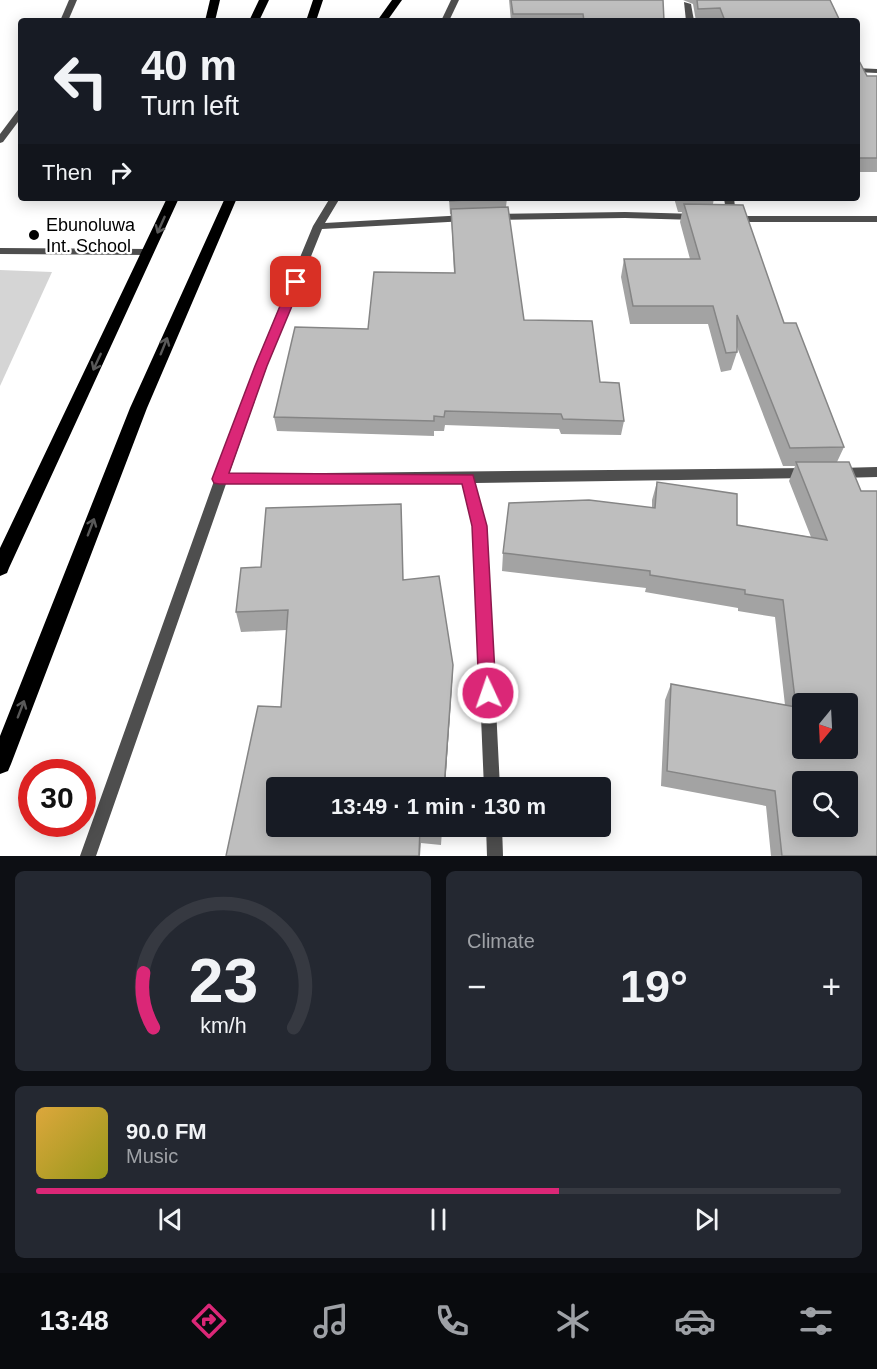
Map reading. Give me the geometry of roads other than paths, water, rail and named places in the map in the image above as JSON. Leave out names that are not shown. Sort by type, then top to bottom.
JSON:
[{"type":"highway","points":[[211,18],[215,0]]},
{"type":"highway","points":[[255,18],[264,0]]},
{"type":"highway","points":[[312,18],[318,0]]},
{"type":"highway","points":[[384,18],[397,0]]},
{"type":"highway","points":[[0,568],[172,201]]},
{"type":"highway","points":[[0,764],[102,501],[185,296],[230,201]]},
{"type":"street","points":[[65,18],[73,0]]},
{"type":"street","points":[[446,18],[455,0]]},
{"type":"street","points":[[687,4],[689,18]]},
{"type":"street","points":[[860,70],[877,71]]},
{"type":"street","points":[[0,140],[18,116]]},
{"type":"street","points":[[88,856],[219,479],[261,366],[318,226],[333,201]]},
{"type":"street","points":[[729,201],[732,219]]},
{"type":"street","points":[[485,217],[626,215],[708,218]]},
{"type":"street","points":[[318,226],[473,218]]},
{"type":"street","points":[[720,218],[877,219]]},
{"type":"street","points":[[0,251],[149,252]]},
{"type":"street","points":[[219,479],[877,472]]},
{"type":"street","points":[[468,478],[480,526],[491,777]]},
{"type":"street","points":[[494,837],[495,856]]},
{"type":"place","name":"Ebunoluwa Int. School","points":[[34,235]]}]
